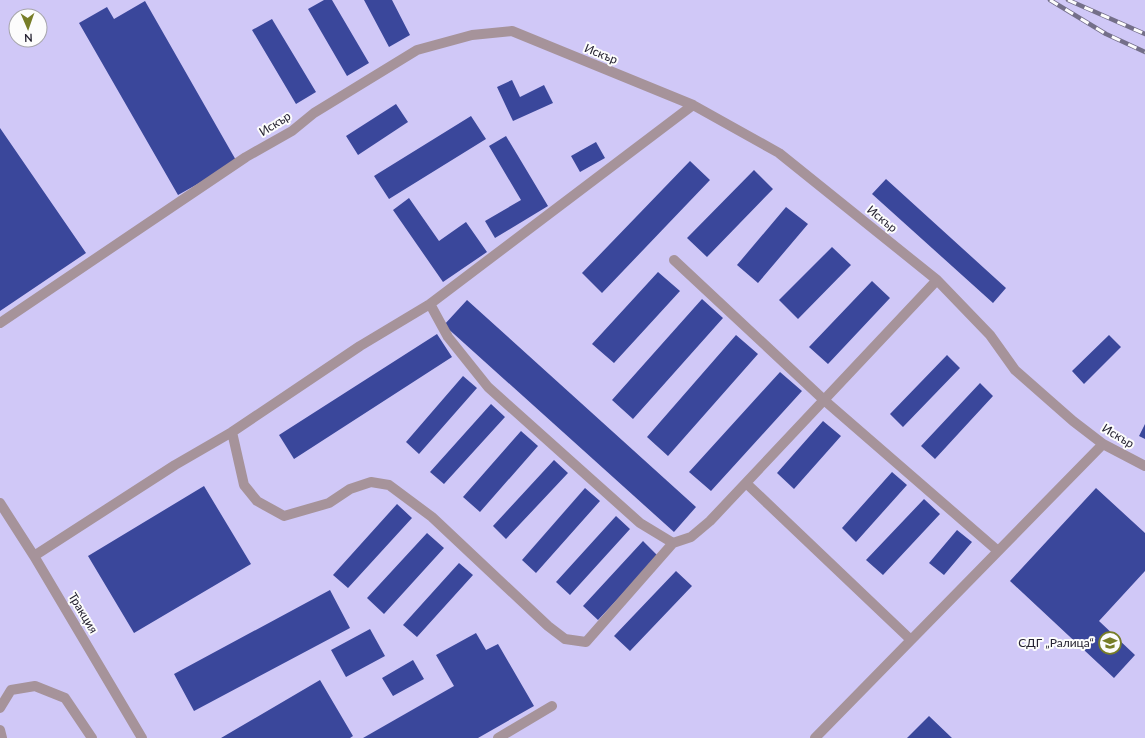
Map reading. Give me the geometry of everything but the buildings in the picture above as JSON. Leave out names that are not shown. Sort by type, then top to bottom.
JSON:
[{"type":"street","name":"Искър","points":[[0,323],[246,158],[417,50],[472,35],[512,31],[693,105],[780,153],[937,280],[990,335],[1015,370],[1073,421],[1103,444],[1145,466]]},
{"type":"street","points":[[34,556],[174,465],[232,432],[360,346],[430,304],[693,105]]},
{"type":"street","points":[[674,260],[824,400],[998,551]]},
{"type":"street","points":[[232,432],[244,485],[257,501],[284,516],[329,503],[350,489],[371,482],[389,485],[432,517],[548,626],[565,639],[586,642],[673,543],[691,537],[710,521],[747,484],[937,280]]},
{"type":"street","points":[[430,304],[448,338],[488,387],[640,523],[673,543]]},
{"type":"street","points":[[815,738],[1103,444]]},
{"type":"street","points":[[747,484],[911,640]]},
{"type":"street","name":"Тракция","points":[[0,503],[34,556],[142,738]]},
{"type":"street","points":[[0,708],[11,690],[35,686],[65,698],[92,738]]},
{"type":"street","points":[[498,738],[552,706]]},
{"type":"street","points":[[0,730],[2,738]]},
{"type":"shaded area","points":[[0,0],[1145,0],[1145,738],[0,738]]},
{"type":"railway","points":[[1050,0],[1106,34],[1145,52]]},
{"type":"railway","points":[[1068,0],[1145,34]]},
{"type":"place","name":"СДГ „Ралица“","points":[[1110,643]]}]
